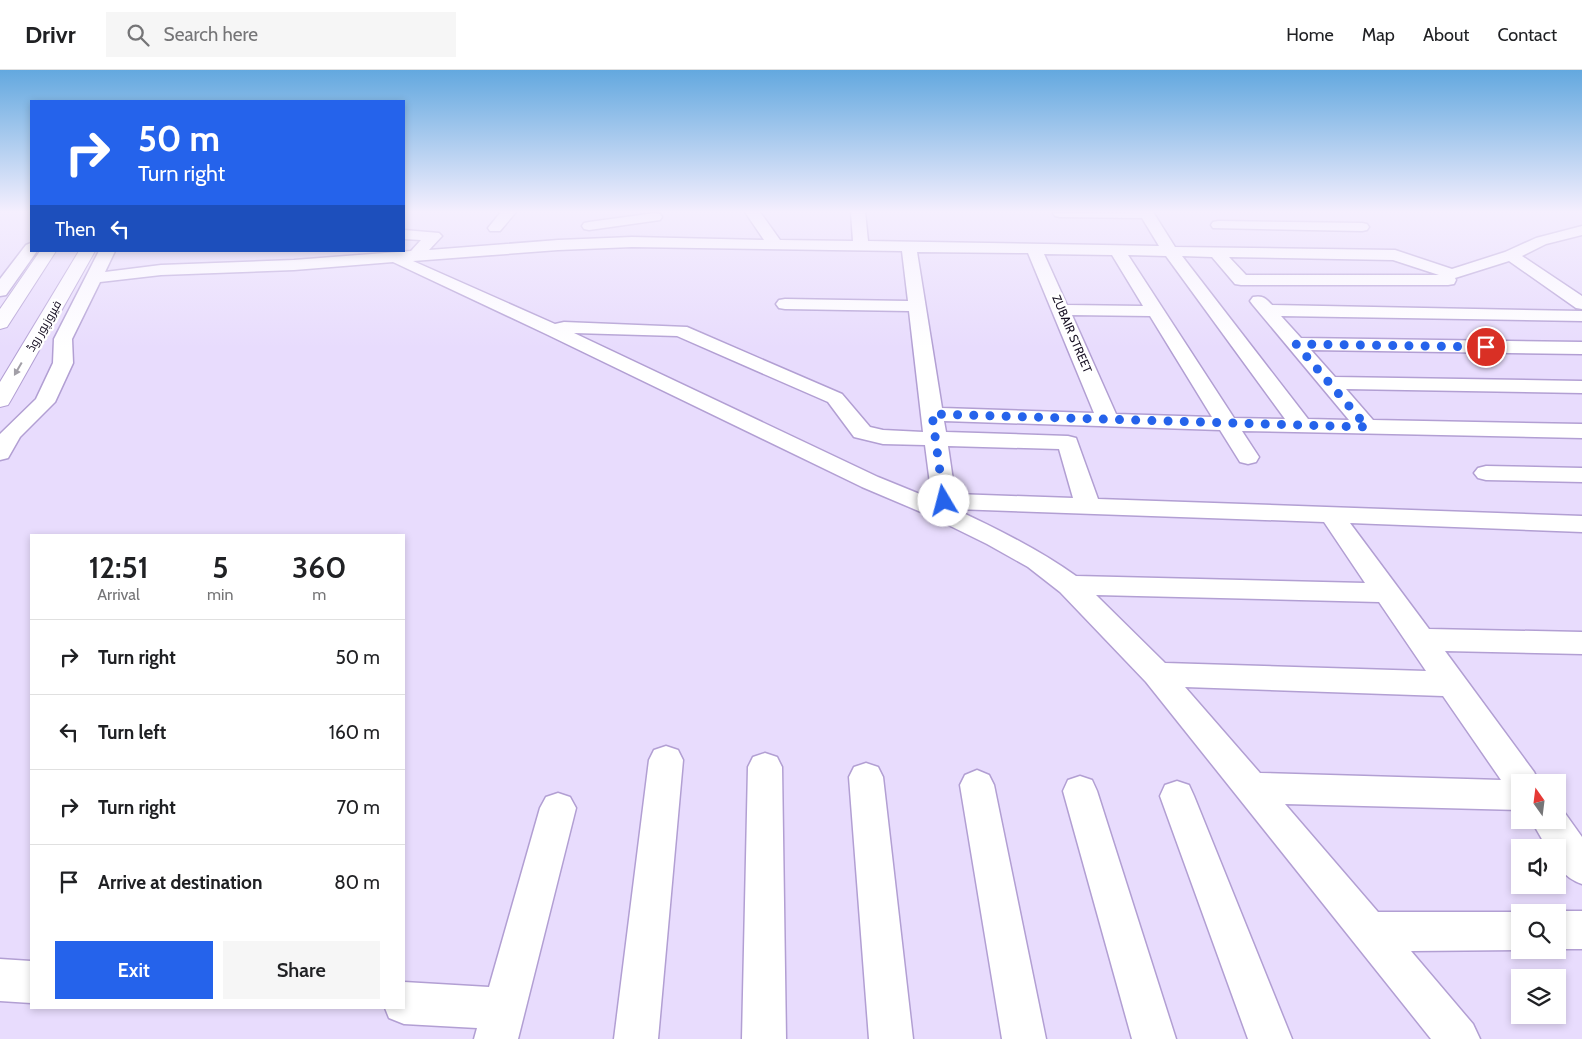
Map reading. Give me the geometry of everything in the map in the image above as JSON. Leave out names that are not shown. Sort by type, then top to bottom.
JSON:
[{"type":"main road","points":[[0,323],[36,257]]},
{"type":"main road","name":"فیروزپور روڈ","points":[[0,400],[83,257]]},
{"type":"street","points":[[0,291],[33,257]]},
{"type":"street","points":[[0,453],[11,434],[45,402],[62,364],[63,339],[105,257]]},
{"type":"street","points":[[94,278],[161,270],[294,265],[349,257]]},
{"type":"street","points":[[402,257],[400,261],[553,330],[870,482],[940,505],[1036,561],[1070,585],[1157,674],[1458,1039]]},
{"type":"street","points":[[910,257],[935,438],[940,505]]},
{"type":"street","name":"ZUBAIR STREET","points":[[1038,257],[1108,420]]},
{"type":"street","points":[[1122,257],[1248,457]]},
{"type":"street","points":[[1175,257],[1301,425]]},
{"type":"street","points":[[1221,257],[1367,427]]},
{"type":"street","points":[[1402,257],[1452,274],[1504,257]]},
{"type":"street","points":[[1514,257],[1582,304]]},
{"type":"street","points":[[1241,280],[1444,281],[1452,279],[1452,274]]},
{"type":"street","points":[[58,300],[83,297]]},
{"type":"street","points":[[785,304],[917,306]]},
{"type":"street","points":[[1062,310],[1156,311]]},
{"type":"street","points":[[1267,310],[1582,316]]},
{"type":"street","points":[[553,330],[564,327],[680,330],[835,398],[862,432],[883,437],[1068,443],[1088,506]]},
{"type":"street","points":[[1296,344],[1582,348]]},
{"type":"street","points":[[1329,383],[1582,387]]},
{"type":"street","points":[[932,414],[1227,424],[1582,431]]},
{"type":"street","points":[[1486,473],[1582,476]]},
{"type":"street","points":[[940,505],[1088,506],[1582,524]]},
{"type":"street","points":[[1331,515],[1516,774]]},
{"type":"street","points":[[1070,585],[1386,593]]},
{"type":"street","points":[[1420,640],[1582,643]]},
{"type":"street","points":[[1157,674],[1451,684]]},
{"type":"street","points":[[636,1039],[666,760]]},
{"type":"street","points":[[764,1039],[765,767]]},
{"type":"street","points":[[866,777],[891,1039]]},
{"type":"street","points":[[977,785],[1024,1039]]},
{"type":"street","points":[[1251,788],[1511,795]]},
{"type":"street","points":[[1080,791],[1154,1039]]},
{"type":"street","points":[[1177,796],[1270,1039]]},
{"type":"street","points":[[405,1003],[500,1024],[558,808]]},
{"type":"street","points":[[1555,829],[1582,867]]},
{"type":"street","points":[[1370,932],[1511,930]]},
{"type":"street","points":[[1566,930],[1582,930]]},
{"type":"street","points":[[0,980],[30,982]]},
{"type":"route","points":[[944,501],[932,414],[1367,427],[1296,344],[1486,347]]}]
